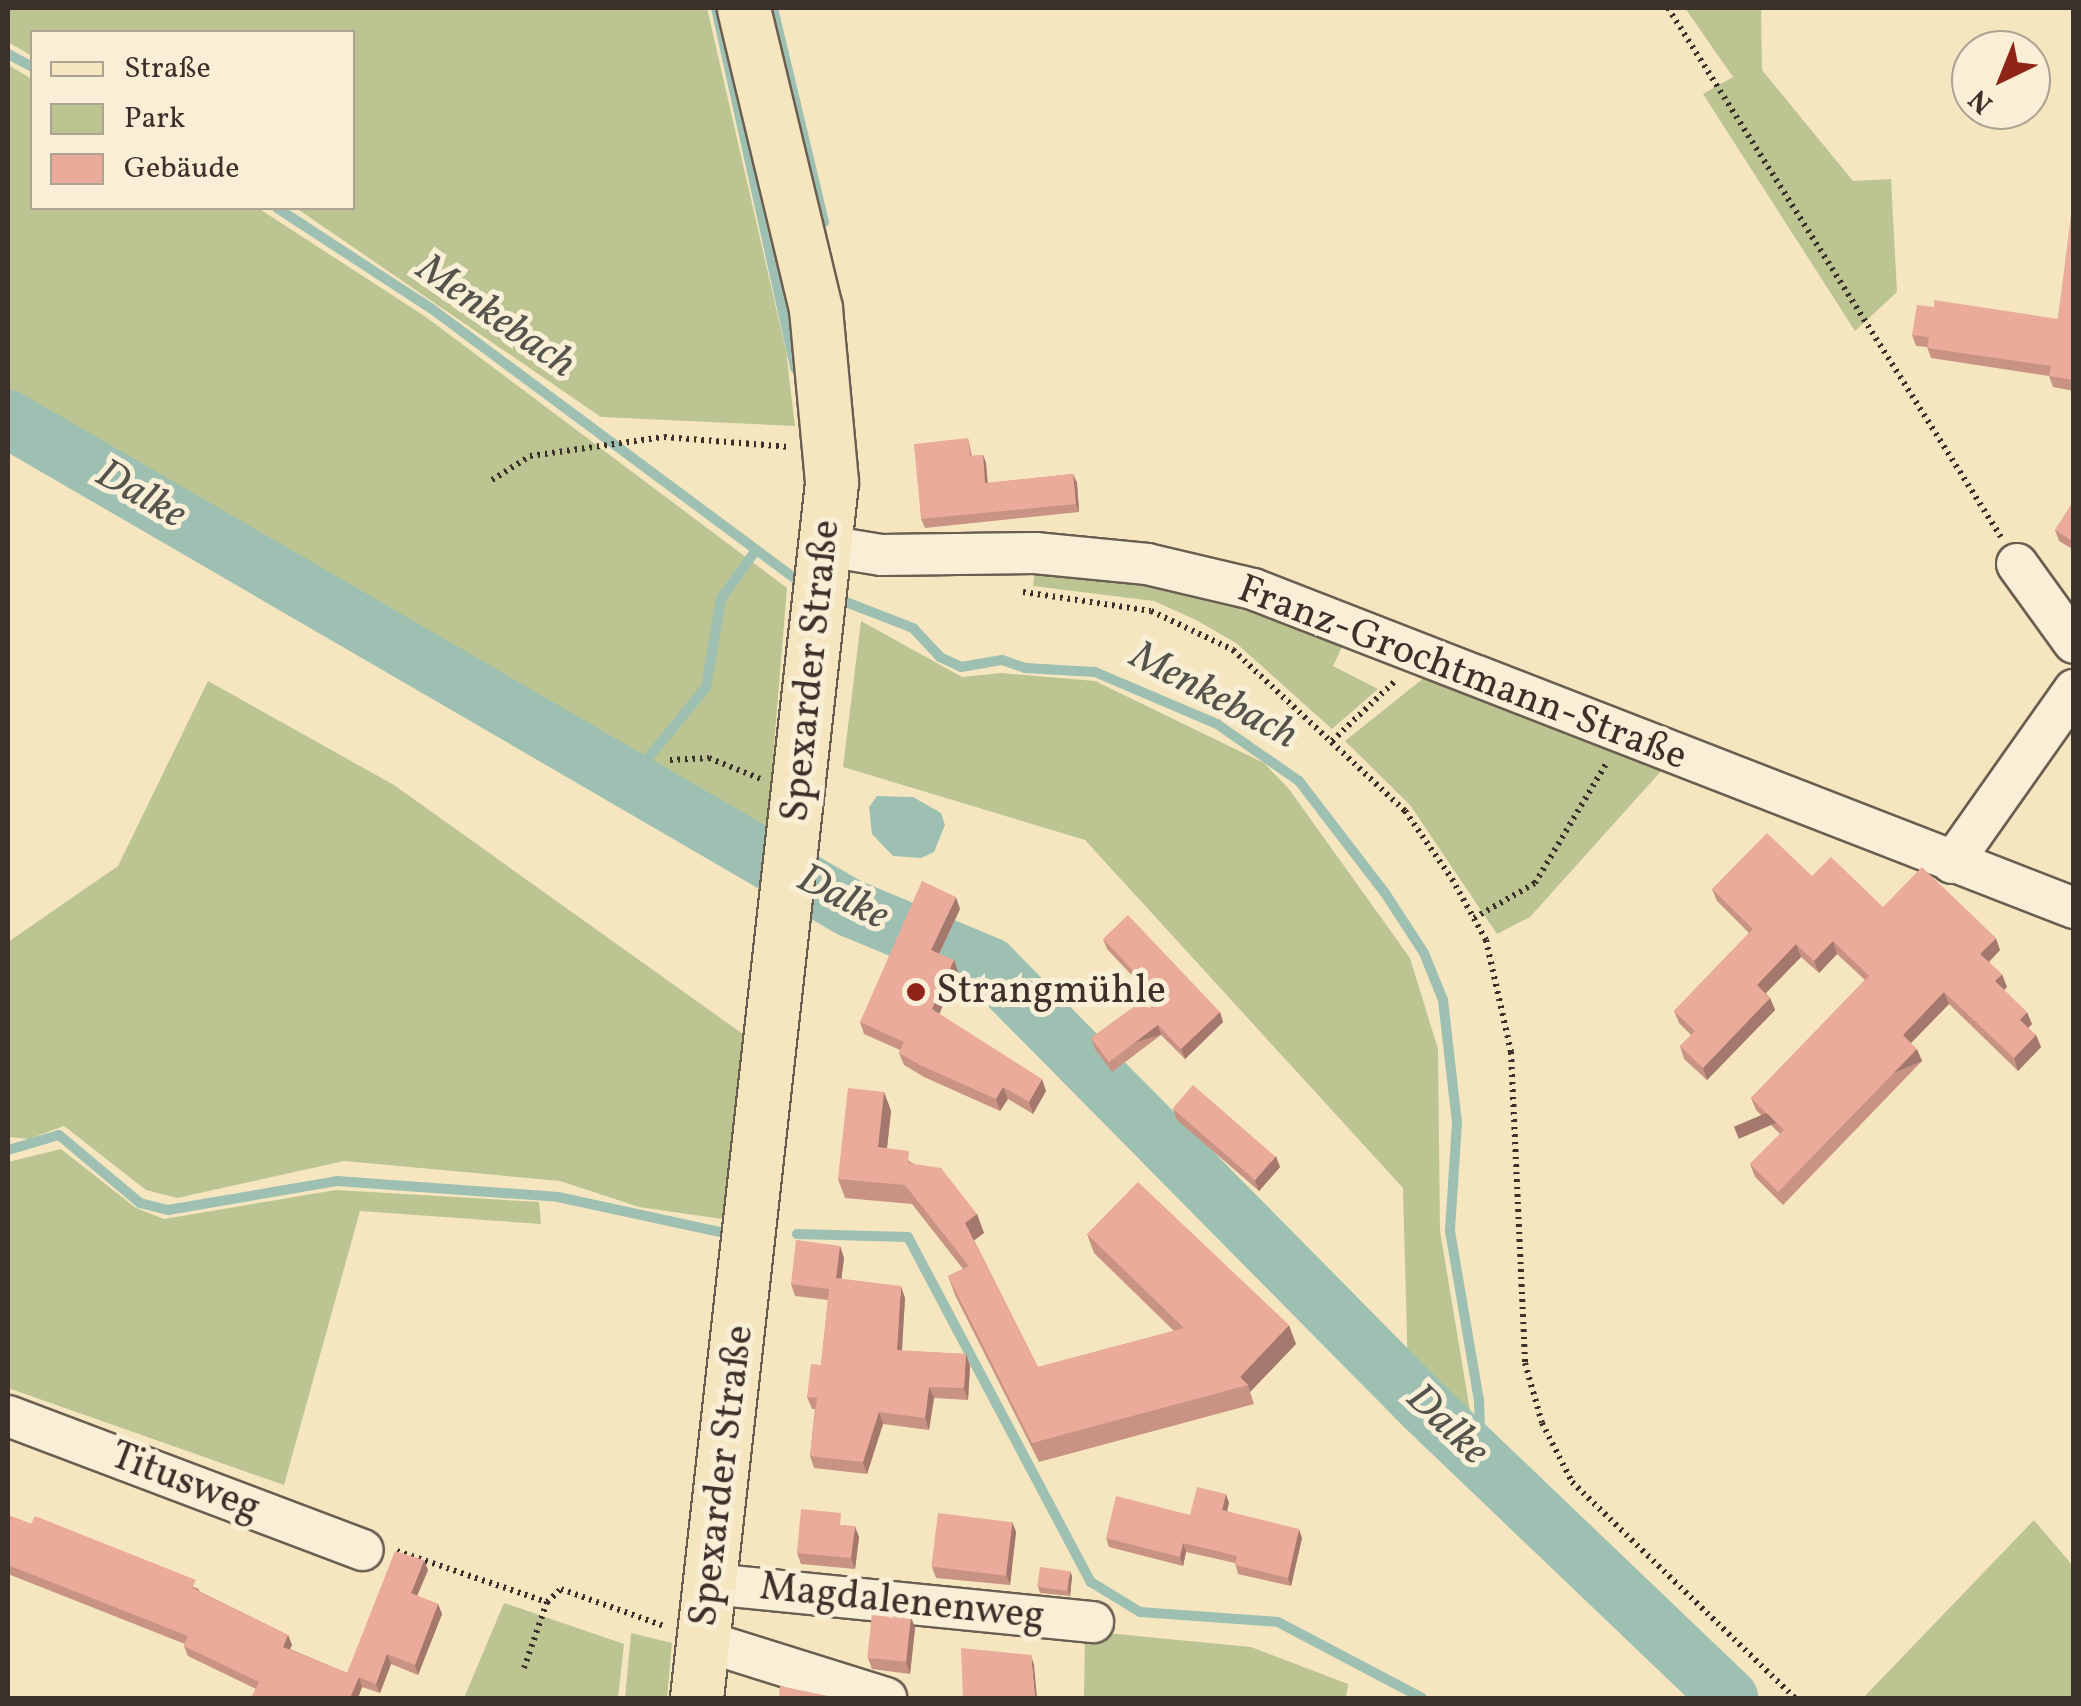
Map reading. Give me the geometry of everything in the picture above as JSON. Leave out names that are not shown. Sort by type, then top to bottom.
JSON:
[{"type":"main road","name":"Spexarder Straße","points":[[697,1698],[819,621],[831,450],[816,308],[744,8]]},
{"type":"street","name":"Franz-Grochtmann-Straße","points":[[826,554],[1036,553],[1147,564],[1253,590],[2074,908]]},
{"type":"street","points":[[2018,564],[2074,643]]},
{"type":"street","points":[[1952,863],[2074,690]]},
{"type":"street","name":"Titusweg","points":[[8,1416],[363,1550]]},
{"type":"street","name":"Magdalenenweg","points":[[711,1584],[1093,1622]]},
{"type":"street","points":[[704,1641],[886,1698]]},
{"type":"path","points":[[1668,8],[2018,564]]},
{"type":"path","points":[[492,480],[530,456],[664,437],[831,450]]},
{"type":"path","points":[[1020,591],[1151,611],[1233,650],[1405,811],[1474,918],[1496,973],[1511,1052],[1525,1363],[1542,1423],[1572,1482],[1796,1698]]},
{"type":"path","points":[[1332,741],[1394,685],[1408,650]]},
{"type":"path","points":[[1474,918],[1535,883],[1616,750]]},
{"type":"path","points":[[670,760],[709,758],[797,813]]},
{"type":"path","points":[[363,1550],[377,1544],[547,1602]]},
{"type":"path","points":[[524,1668],[547,1602],[561,1589],[704,1641]]},
{"type":"green space","points":[[8,8],[707,8],[786,351],[795,426],[601,417],[299,210],[355,210],[355,30],[30,30],[30,55],[8,42]]},
{"type":"green space","points":[[1685,8],[1761,8],[1762,70],[1853,181],[1891,179],[1897,292],[1855,331],[1703,94],[1733,77]]},
{"type":"green space","points":[[8,65],[30,78],[30,210],[261,210],[426,317],[787,588],[767,830],[8,399]]},
{"type":"green space","points":[[1035,568],[1150,579],[1242,606],[1343,645],[1333,666],[1378,689],[1332,729],[1236,643],[1196,620],[1154,601],[1033,586]]},
{"type":"green space","points":[[861,621],[962,677],[1001,673],[1095,681],[1264,763],[1289,789],[1410,958],[1438,1049],[1440,1231],[1473,1429],[1408,1375],[1403,1188],[1085,840],[843,767]]},
{"type":"green space","points":[[1425,677],[1663,769],[1530,917],[1497,934],[1410,805],[1345,741]]},
{"type":"green space","points":[[208,681],[394,785],[747,1037],[729,1220],[639,1207],[560,1181],[344,1161],[177,1198],[146,1190],[64,1126],[29,1139],[8,1137],[8,942],[118,866]]},
{"type":"green space","points":[[61,1149],[136,1208],[164,1219],[336,1190],[539,1202],[541,1224],[360,1211],[284,1485],[8,1388],[8,1162]]},
{"type":"green space","points":[[2034,1520],[2073,1566],[2073,1698],[1863,1698]]},
{"type":"green space","points":[[504,1603],[624,1644],[618,1698],[464,1698]]},
{"type":"green space","points":[[1085,1631],[1251,1647],[1348,1684],[1346,1698],[1084,1698]]},
{"type":"green space","points":[[631,1633],[672,1643],[667,1698],[625,1698]]},
{"type":"shaded area","points":[[877,796],[913,797],[941,813],[945,825],[934,852],[921,858],[893,856],[872,834],[869,807]]},
{"type":"building","points":[[2073,199],[2074,380],[2049,376],[2051,366],[1927,348],[1929,337],[1912,335],[1917,305],[1934,307],[1934,300],[2058,319]]},
{"type":"building","points":[[968,438],[970,456],[983,455],[985,483],[1073,474],[1076,504],[921,519],[914,444]]},
{"type":"building","points":[[2074,504],[2074,542],[2055,530]]},
{"type":"building","points":[[1767,833],[1812,876],[1831,857],[1883,907],[1922,867],[1996,938],[1980,954],[2002,974],[1995,981],[2027,1012],[2020,1020],[2036,1035],[2014,1058],[1944,992],[1903,1035],[1917,1049],[1778,1192],[1750,1164],[1784,1130],[1751,1098],[1869,976],[1833,941],[1814,961],[1796,944],[1757,985],[1770,998],[1703,1068],[1680,1046],[1695,1031],[1674,1011],[1753,929],[1712,889]]},
{"type":"building","points":[[922,881],[956,897],[931,950],[954,960],[932,1009],[1042,1079],[1029,1102],[1003,1087],[996,1099],[920,1065],[899,1053],[904,1042],[860,1022]]},
{"type":"building","points":[[1128,915],[1220,1012],[1181,1049],[1158,1025],[1109,1062],[1091,1038],[1138,1004],[1129,995],[1143,981],[1103,939]]},
{"type":"building","points":[[1193,1085],[1275,1157],[1255,1180],[1173,1108]]},
{"type":"building","points":[[848,1088],[884,1092],[878,1147],[909,1151],[908,1163],[941,1168],[977,1214],[965,1223],[1038,1367],[1184,1328],[1087,1234],[1138,1182],[1289,1325],[1240,1377],[1248,1385],[1032,1443],[948,1276],[969,1266],[905,1185],[838,1179]]},
{"type":"building","points":[[796,1240],[840,1246],[836,1278],[901,1286],[897,1350],[966,1354],[964,1388],[929,1387],[925,1418],[879,1412],[863,1462],[810,1456],[817,1398],[807,1397],[811,1364],[821,1365],[829,1289],[791,1284]]},
{"type":"building","points":[[1197,1487],[1226,1494],[1222,1510],[1299,1529],[1288,1578],[1235,1565],[1237,1556],[1183,1543],[1180,1557],[1106,1538],[1116,1496],[1190,1515]]},
{"type":"building","points":[[801,1509],[841,1513],[840,1525],[855,1526],[851,1558],[797,1553]]},
{"type":"building","points":[[938,1513],[1012,1522],[1006,1576],[931,1567]]},
{"type":"building","points":[[8,1515],[31,1524],[35,1516],[196,1580],[192,1588],[288,1635],[283,1647],[347,1673],[395,1551],[424,1560],[411,1593],[438,1604],[415,1665],[387,1654],[376,1684],[359,1677],[350,1698],[251,1698],[259,1682],[184,1646],[188,1636],[8,1565]]},
{"type":"building","points":[[1040,1567],[1070,1571],[1067,1591],[1037,1587]]},
{"type":"building","points":[[872,1613],[911,1617],[906,1662],[867,1658]]},
{"type":"building","points":[[961,1648],[1031,1655],[1035,1698],[963,1698]]},
{"type":"building","points":[[780,1686],[833,1697],[779,1698]]},
{"type":"waterway","points":[[716,8],[795,368]]},
{"type":"waterway","points":[[773,8],[824,222]]},
{"type":"waterway","name":"Menkebach","points":[[8,54],[30,66]]},
{"type":"waterway","name":"Menkebach","points":[[280,210],[432,309],[804,585]]},
{"type":"waterway","name":"Dalke","points":[[8,419],[850,908],[989,966],[1425,1407],[1729,1698]]},
{"type":"waterway","points":[[631,779],[706,687],[721,599],[756,550]]},
{"type":"waterway","name":"Menkebach","points":[[833,597],[913,628],[940,657],[961,667],[1002,660],[1025,668],[1095,672],[1217,724],[1299,781],[1385,893],[1424,953],[1443,1000],[1457,1122],[1450,1231],[1479,1400],[1481,1459]]},
{"type":"waterway","points":[[8,1150],[59,1135],[140,1203],[168,1210],[337,1181],[558,1197],[725,1233]]},
{"type":"waterway","points":[[797,1234],[908,1237],[1091,1582],[1140,1612],[1278,1622],[1422,1698]]},
{"type":"place","name":"Strangmühle","points":[[916,992]]}]
